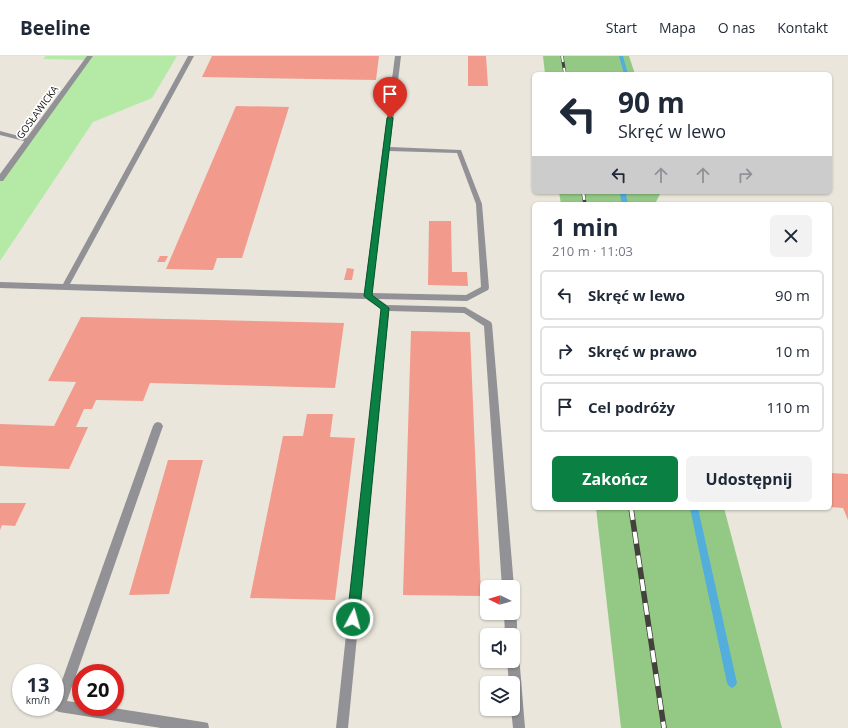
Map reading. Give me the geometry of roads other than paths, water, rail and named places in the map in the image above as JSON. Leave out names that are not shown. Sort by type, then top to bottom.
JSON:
[{"type":"street","name":"GOSŁAWICKA","points":[[0,179],[90,56]]},
{"type":"lane","points":[[65,287],[191,56]]},
{"type":"lane","points":[[368,296],[398,56]]},
{"type":"lane","points":[[0,133],[28,140]]},
{"type":"lane","points":[[0,285],[467,298],[485,288],[480,204],[459,151],[386,149]]},
{"type":"lane","points":[[368,296],[385,308],[465,310],[488,324],[507,580]]},
{"type":"lane","points":[[342,728],[385,308]]},
{"type":"lane","points":[[158,426],[59,706],[203,728]]},
{"type":"lane","points":[[514,668],[519,728]]},
{"type":"waterway","points":[[621,56],[625,72]]},
{"type":"waterway","points":[[624,194],[625,202]]},
{"type":"waterway","points":[[694,510],[732,683]]},
{"type":"railway","points":[[562,56],[565,72]]},
{"type":"railway","points":[[583,194],[585,202]]},
{"type":"railway","points":[[631,510],[664,728]]}]
